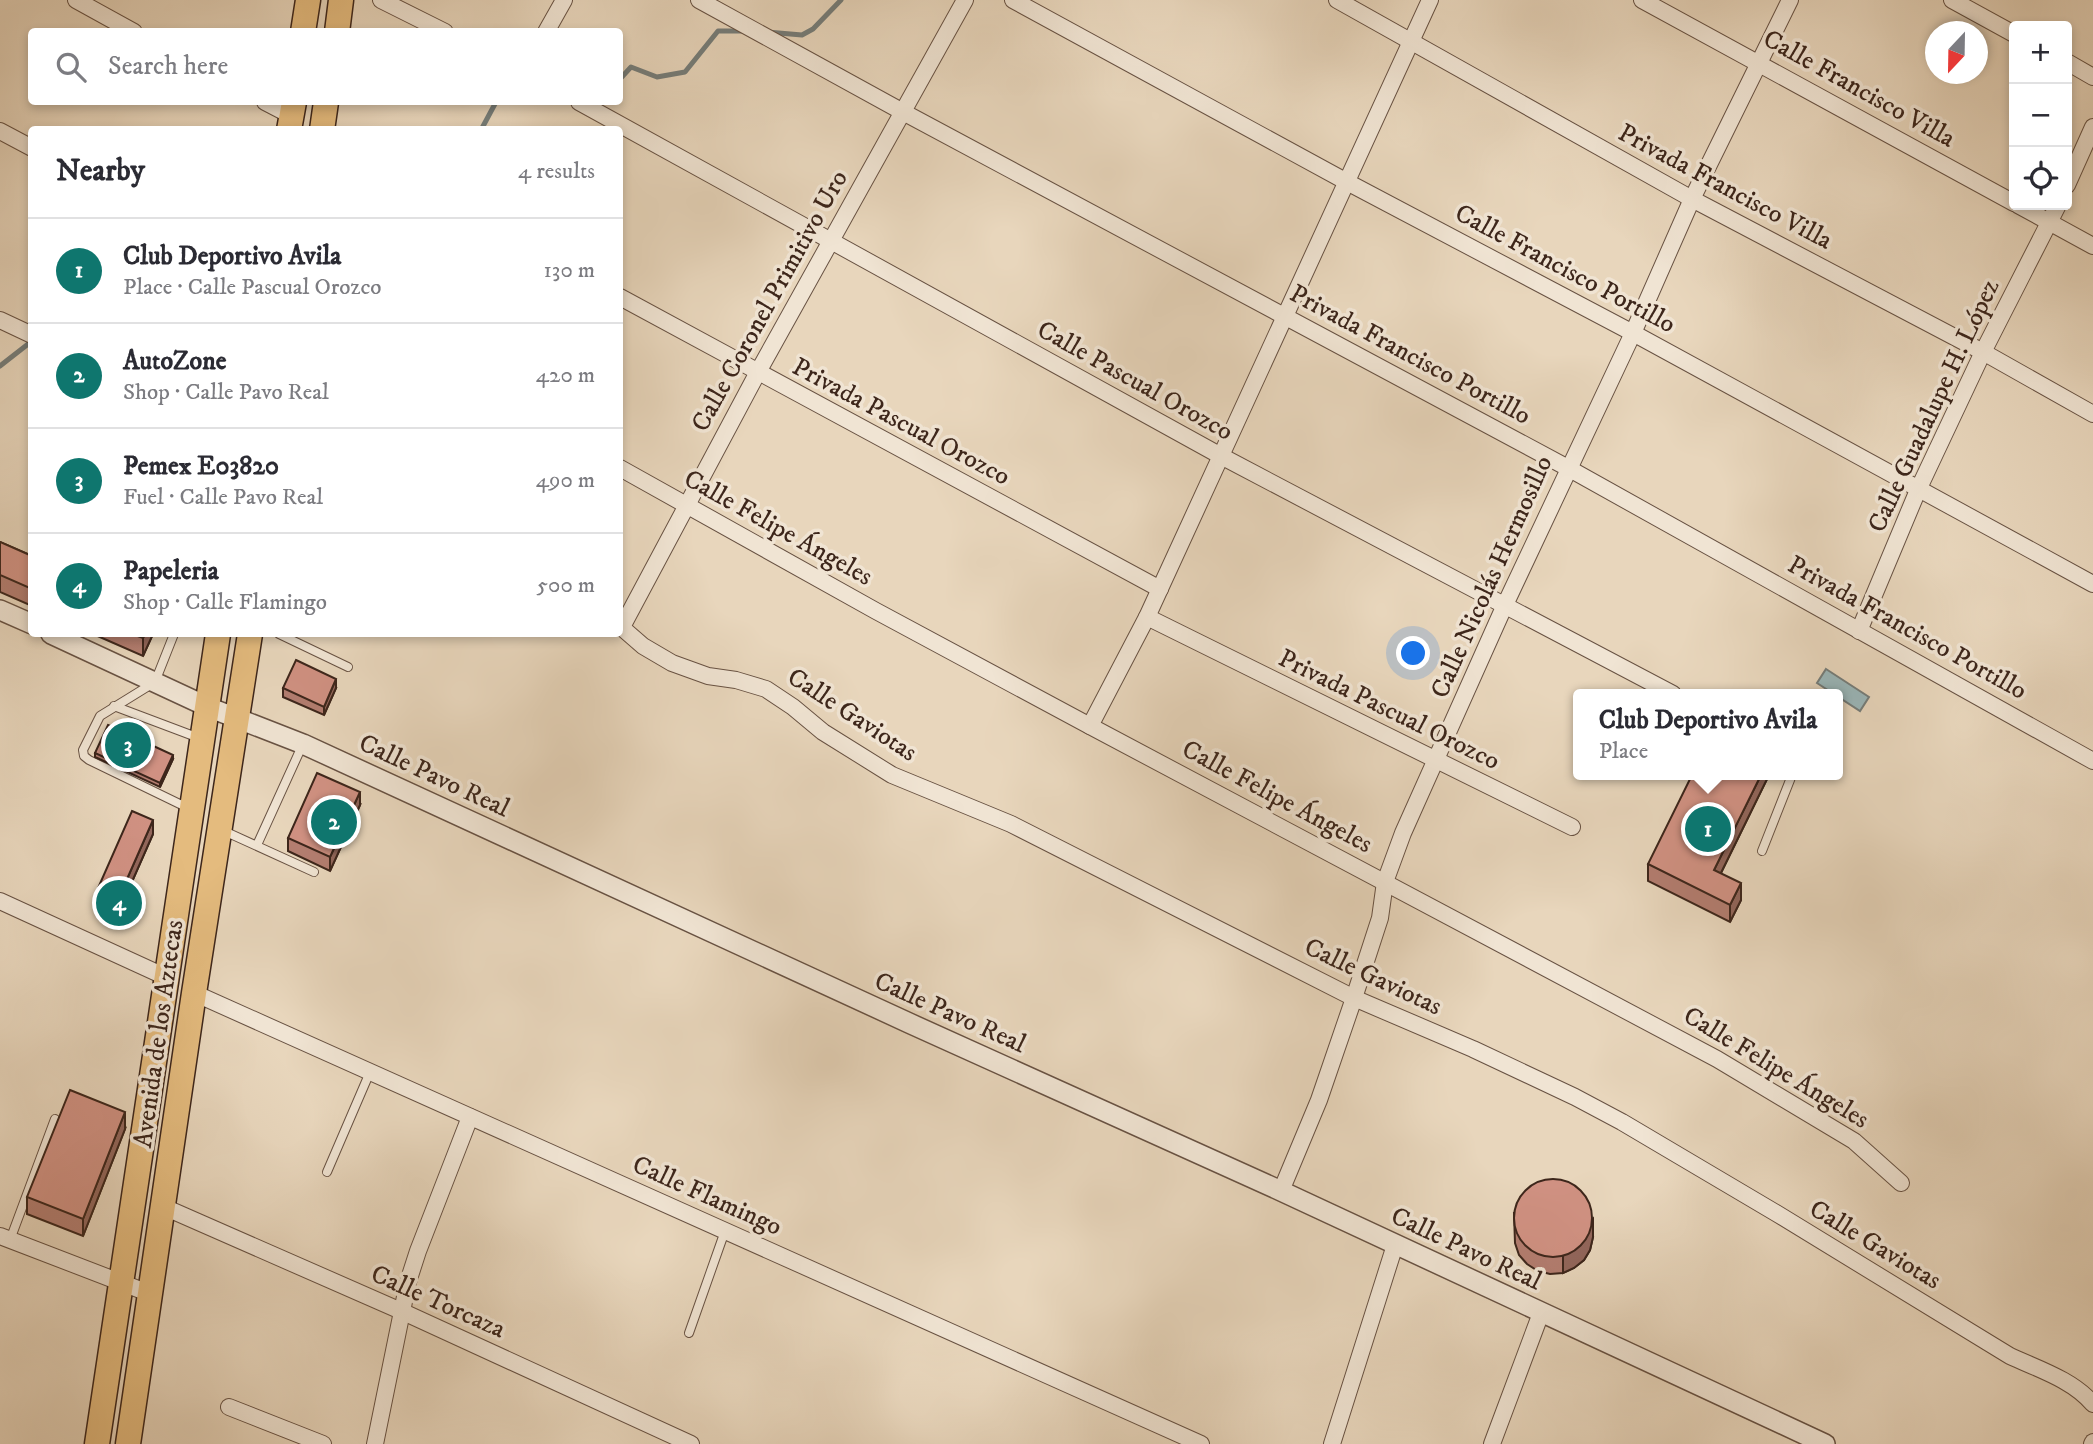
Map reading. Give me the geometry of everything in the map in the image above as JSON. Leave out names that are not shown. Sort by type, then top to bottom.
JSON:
[{"type":"main road","points":[[304,28],[307,0]]},
{"type":"main road","points":[[338,28],[341,0]]},
{"type":"main road","points":[[323,126],[326,105]]},
{"type":"main road","name":"Avenida de los Aztecas","points":[[97,1444],[218,637]]},
{"type":"main road","name":"Avenida de los Aztecas","points":[[128,1444],[250,637]]},
{"type":"street","points":[[76,0],[127,28]]},
{"type":"street","points":[[382,0],[437,28]]},
{"type":"street","points":[[548,28],[564,0]]},
{"type":"street","name":"Privada Francisco Portillo","points":[[699,0],[1568,468],[2093,761]]},
{"type":"street","name":"Calle Coronel Primitivo Uro","points":[[623,623],[758,372],[965,0]]},
{"type":"street","name":"Calle Francisco Portillo","points":[[1013,0],[1633,332],[2093,584]]},
{"type":"street","name":"Privada Francisco Villa","points":[[1337,0],[1692,199],[1983,352],[2093,414]]},
{"type":"street","points":[[1090,726],[1147,617],[1430,0]]},
{"type":"street","name":"Calle Francisco Villa","points":[[1642,0],[2009,200]]},
{"type":"street","name":"Calle Nicolás Hermosillo","points":[[1281,1191],[1319,1100],[1354,998],[1380,918],[1385,882],[1435,761],[1692,199],[1790,0]]},
{"type":"street","points":[[1952,0],[2009,31]]},
{"type":"street","points":[[2072,65],[2093,77]]},
{"type":"street","points":[[271,105],[291,116]]},
{"type":"street","name":"Calle Pascual Orozco","points":[[584,105],[623,126]]},
{"type":"street","name":"Calle Pascual Orozco","points":[[623,126],[1221,456],[1663,689]]},
{"type":"street","points":[[2072,174],[2093,127]]},
{"type":"street","points":[[0,131],[28,146]]},
{"type":"street","name":"Calle Francisco Villa","points":[[2027,210],[2093,246]]},
{"type":"street","name":"Calle Guadalupe H. López","points":[[1859,631],[1919,490],[1983,352],[2056,210]]},
{"type":"street","name":"Privada Pascual Orozco","points":[[623,299],[1160,589]]},
{"type":"street","points":[[0,320],[28,333]]},
{"type":"street","name":"Calle Felipe Ángeles","points":[[623,470],[1090,726],[1629,1010],[1854,1141],[1901,1183]]},
{"type":"street","points":[[0,610],[28,622]]},
{"type":"street","name":"Privada Pascual Orozco","points":[[1147,617],[1572,827]]},
{"type":"street","name":"Calle Gaviotas","points":[[623,629],[643,646],[672,663],[708,676],[736,680],[766,690],[793,707],[823,732],[892,775],[1011,824],[1354,998],[1506,1064],[1622,1122],[2010,1356],[2066,1382],[2085,1395],[2093,1405]]},
{"type":"street","name":"Calle Pavo Real","points":[[58,637],[208,707],[303,744],[1281,1191],[1825,1444]]},
{"type":"street","points":[[0,901],[166,977]]},
{"type":"street","name":"Calle Flamingo","points":[[194,993],[1201,1444]]},
{"type":"street","points":[[375,1444],[401,1311],[418,1251],[470,1117]]},
{"type":"street","name":"Calle Torcaza","points":[[164,1207],[401,1311],[691,1444]]},
{"type":"street","points":[[5,1238],[151,1294]]},
{"type":"street","points":[[1332,1444],[1395,1245]]},
{"type":"street","points":[[1492,1444],[1541,1313]]},
{"type":"street","points":[[229,1407],[323,1444]]},
{"type":"lane","points":[[173,637],[155,682],[100,716],[94,724],[83,756],[190,809]]},
{"type":"lane","points":[[285,637],[348,667]]},
{"type":"lane","points":[[114,706],[202,739]]},
{"type":"lane","points":[[257,845],[303,744]]},
{"type":"lane","points":[[1762,851],[1790,780]]},
{"type":"lane","points":[[221,829],[314,872]]},
{"type":"lane","points":[[327,1172],[370,1072]]},
{"type":"lane","points":[[5,1238],[55,1119]]},
{"type":"lane","points":[[689,1333],[725,1231]]},
{"type":"water","points":[[1826,669],[1869,697],[1860,711],[1843,700],[1843,689],[1826,689],[1817,683]]},
{"type":"building","points":[[0,542],[28,554],[28,587],[0,575]]},
{"type":"building","points":[[296,660],[336,679],[324,707],[283,688]]},
{"type":"building","points":[[108,725],[173,755],[160,783],[95,753]]},
{"type":"building","points":[[317,773],[360,792],[330,857],[288,838]]},
{"type":"building","points":[[1690,780],[1759,780],[1714,870],[1741,883],[1730,905],[1648,864]]},
{"type":"building","points":[[132,811],[153,820],[116,904],[95,895]]},
{"type":"building","points":[[70,1090],[125,1112],[83,1219],[27,1197]]},
{"type":"building","points":[[1553,1179],[1568,1182],[1581,1190],[1589,1203],[1592,1218],[1589,1233],[1581,1246],[1568,1254],[1553,1257],[1538,1254],[1525,1246],[1517,1233],[1514,1218],[1517,1203],[1525,1190],[1538,1182]]},
{"type":"waterway","points":[[767,32],[802,35],[813,29],[841,0]]},
{"type":"waterway","points":[[623,76],[631,67],[657,77],[685,72],[718,31],[747,31]]},
{"type":"waterway","points":[[483,126],[494,105]]},
{"type":"waterway","points":[[0,366],[28,344]]},
{"type":"place","name":"Pemex E03820","points":[[128,745]]},
{"type":"place","name":"AutoZone","points":[[334,822]]},
{"type":"place","name":"Club Deportivo Avila","points":[[1708,829]]},
{"type":"place","name":"Papeleria","points":[[119,903]]}]
